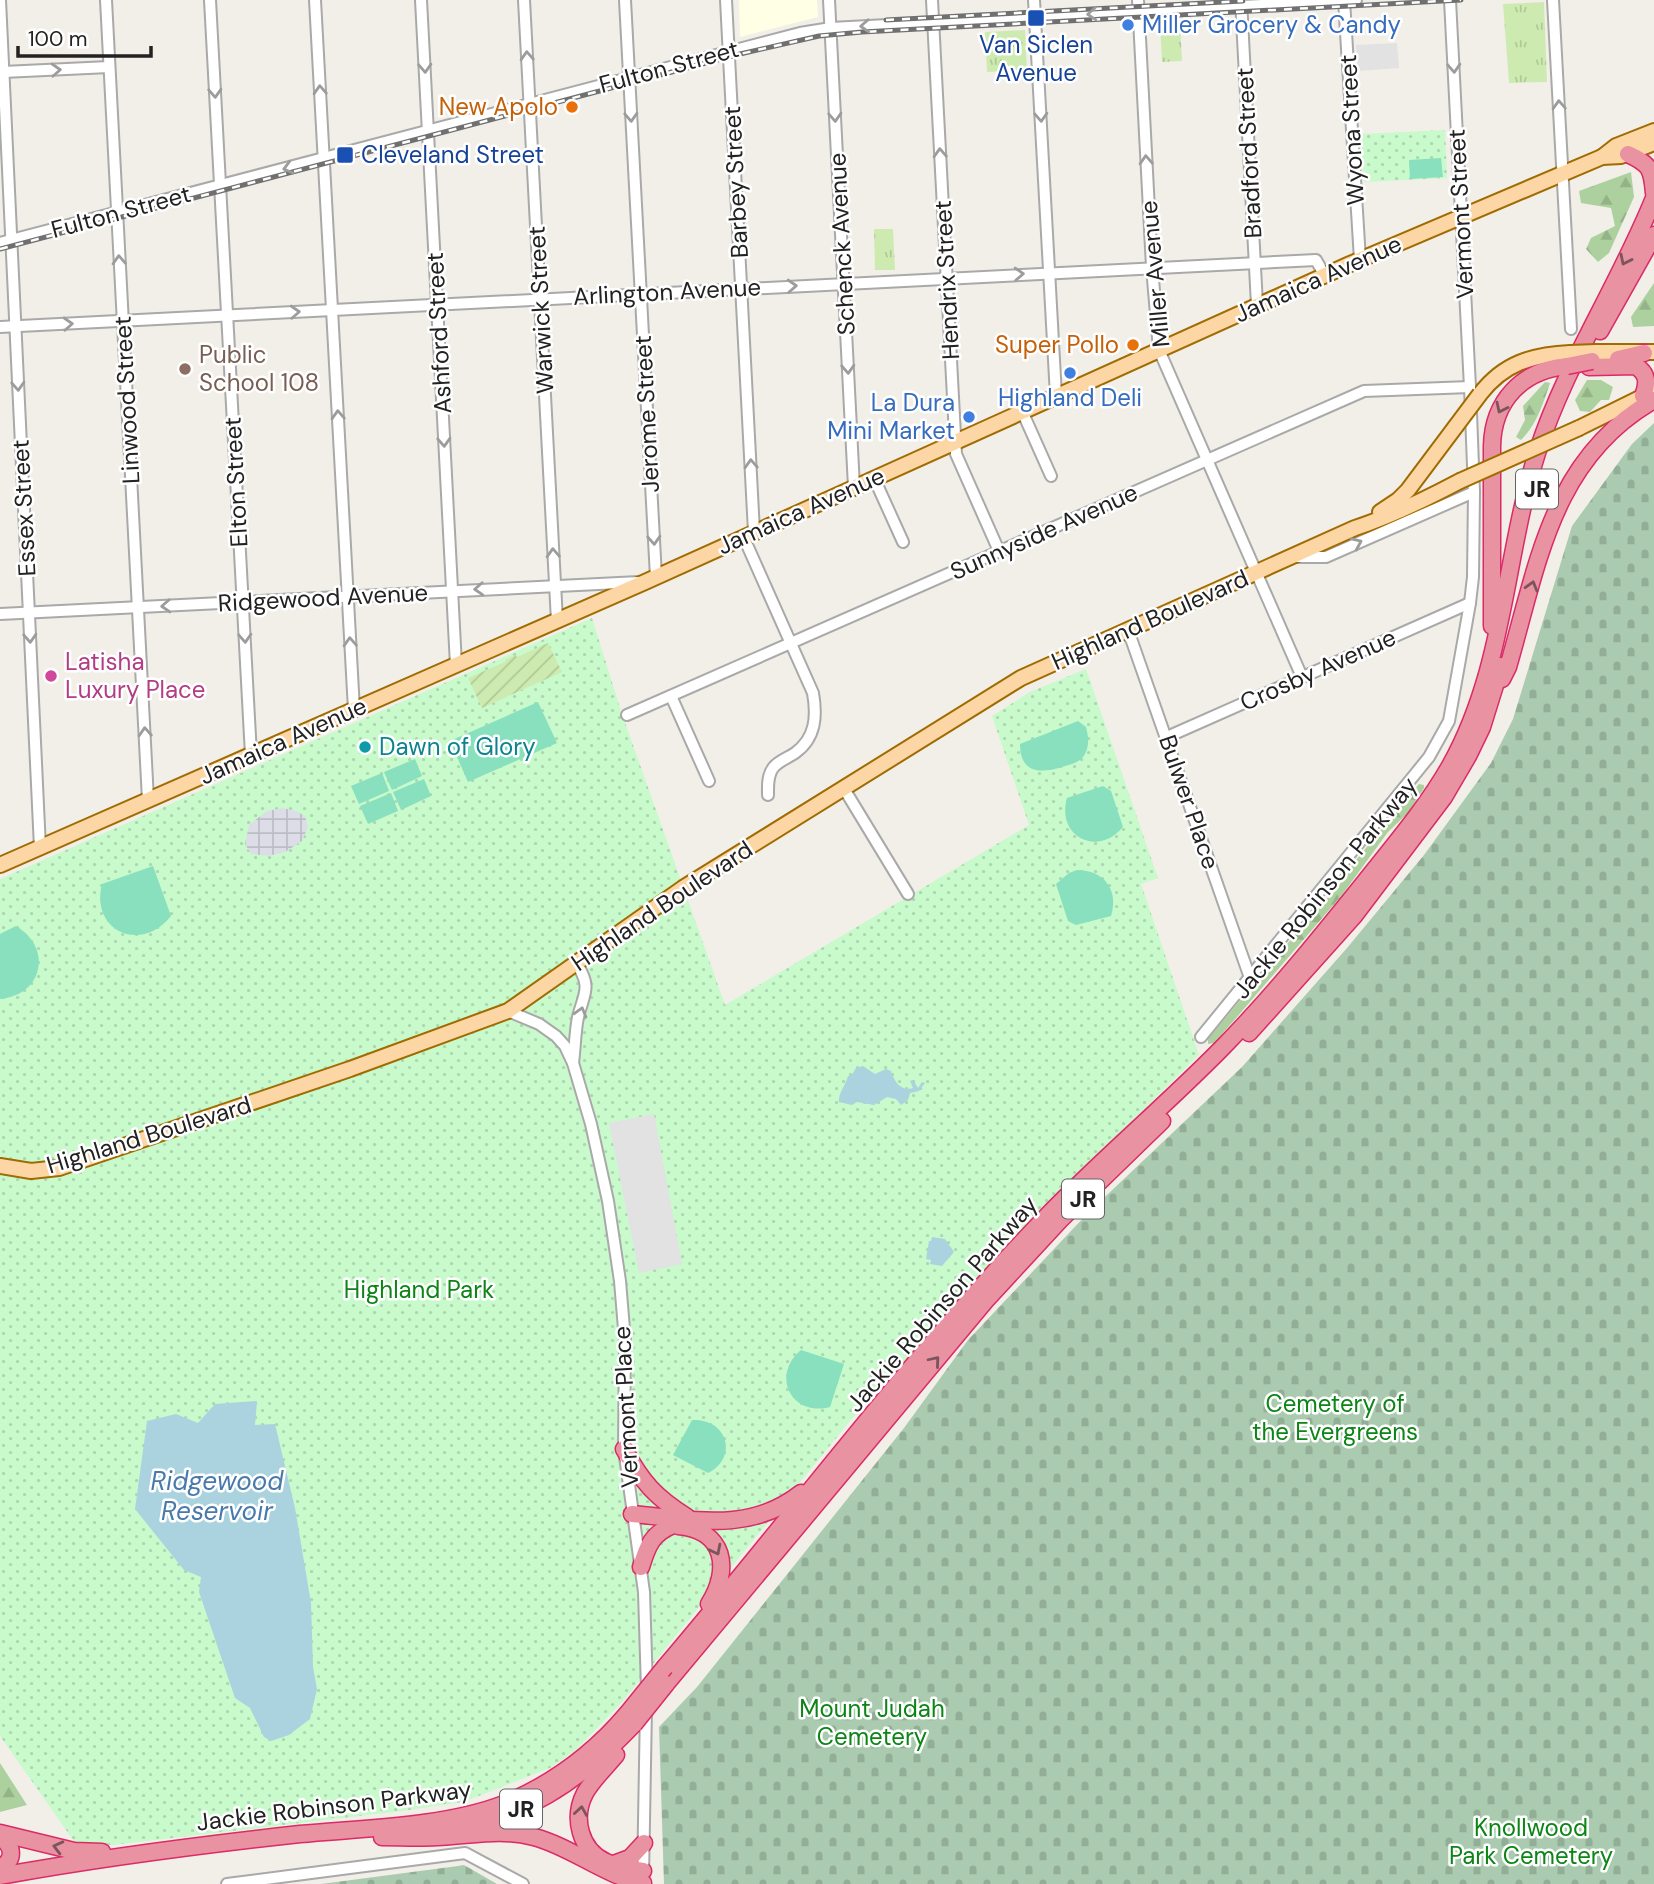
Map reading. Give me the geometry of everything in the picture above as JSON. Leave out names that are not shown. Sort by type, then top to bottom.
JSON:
[{"type":"highway","points":[[1628,154],[1649,167],[1654,196]]},
{"type":"highway","name":"Jackie Robinson Parkway","points":[[15,1884],[168,1860],[463,1827],[524,1808],[578,1776],[609,1750],[665,1667],[953,1318],[1046,1217],[1225,1045],[1320,938],[1431,796],[1488,692],[1526,493],[1545,431],[1572,366],[1654,196]]},
{"type":"highway","name":"Jackie Robinson Parkway","points":[[0,1876],[174,1850],[435,1820],[489,1809],[534,1790],[574,1766],[630,1719],[666,1684],[988,1299],[1060,1220],[1238,1045],[1354,916],[1453,784],[1475,741],[1508,634],[1533,506],[1550,444],[1596,339],[1653,235]]},
{"type":"highway","points":[[1488,692],[1492,629],[1492,446],[1494,424],[1503,402],[1511,391],[1529,377],[1557,363],[1615,359],[1649,353]]},
{"type":"highway","points":[[1488,692],[1508,667],[1549,529],[1565,490],[1600,442],[1650,396],[1642,370],[1615,359]]},
{"type":"highway","points":[[624,1449],[637,1473],[652,1492],[689,1518]]},
{"type":"highway","points":[[633,1518],[689,1518],[728,1522],[763,1515],[788,1504],[825,1474]]},
{"type":"highway","points":[[633,1518],[694,1528],[705,1534],[718,1548],[722,1566],[718,1589],[688,1640]]},
{"type":"highway","points":[[641,1567],[650,1540],[673,1525]]},
{"type":"highway","points":[[630,1719],[622,1747],[587,1789],[579,1814],[579,1827],[588,1849],[598,1858],[643,1879]]},
{"type":"highway","points":[[382,1836],[437,1837],[499,1832],[524,1835],[554,1844],[619,1877],[643,1879]]},
{"type":"highway","points":[[0,1835],[83,1852],[174,1850]]},
{"type":"highway","points":[[0,1835],[8,1843],[12,1853],[9,1861],[0,1868]]},
{"type":"highway","points":[[611,1864],[630,1858],[644,1843]]},
{"type":"main road","name":"Jamaica Avenue","points":[[1602,157],[1616,146],[1654,131]]},
{"type":"main road","name":"Jamaica Avenue","points":[[0,865],[557,621],[1360,260],[1602,157],[1628,154],[1654,143]]},
{"type":"main road","name":"Highland Boulevard","points":[[1355,528],[1404,495],[1456,426],[1475,391],[1510,366],[1532,357],[1557,363]]},
{"type":"main road","name":"Highland Boulevard","points":[[0,1166],[31,1171],[59,1168],[287,1091],[508,1011],[683,888],[1021,678],[1355,528],[1382,520],[1459,482],[1650,396]]},
{"type":"main road","points":[[1442,445],[1431,465],[1429,477],[1439,485],[1459,482]]},
{"type":"street","name":"Essex Street","points":[[0,0],[6,242],[16,326],[40,848]]},
{"type":"street","name":"Linwood Street","points":[[106,0],[148,800]]},
{"type":"street","name":"Elton Street","points":[[209,0],[251,755]]},
{"type":"street","points":[[315,0],[354,710]]},
{"type":"street","name":"Ashford Street","points":[[421,0],[456,665]]},
{"type":"street","name":"Warwick Street","points":[[524,0],[557,621]]},
{"type":"street","name":"Jerome Street","points":[[625,0],[641,294],[651,579]]},
{"type":"street","name":"Barbey Street","points":[[726,0],[741,289],[749,535],[790,643],[813,693],[816,718],[808,740],[798,751],[774,767],[769,779],[768,795]]},
{"type":"street","name":"Schenck Avenue","points":[[829,0],[854,487]]},
{"type":"street","name":"Hendrix Street","points":[[932,0],[956,454],[999,551]]},
{"type":"street","points":[[1034,0],[1056,396]]},
{"type":"street","name":"Wyona Street","points":[[1344,0],[1360,260]]},
{"type":"street","name":"Fulton Street","points":[[6,242],[428,130],[831,28],[1035,17],[1138,6],[1356,0]]},
{"type":"street","name":"Vermont Street","points":[[1450,0],[1475,391],[1471,429]]},
{"type":"street","points":[[1553,0],[1572,329]]},
{"type":"street","name":"Bradford Street","points":[[1241,3],[1257,305]]},
{"type":"street","name":"Miller Avenue","points":[[1138,6],[1159,350],[1302,677]]},
{"type":"street","points":[[3,72],[109,67]]},
{"type":"street","name":"Arlington Avenue","points":[[0,327],[1255,262],[1316,260],[1325,276]]},
{"type":"street","name":"Sunnyside Avenue","points":[[627,715],[1364,391],[1475,391]]},
{"type":"street","points":[[1023,411],[1051,476]]},
{"type":"street","name":"Jackie Robinson Parkway","points":[[1201,1037],[1429,757],[1444,734],[1449,721],[1470,603],[1474,492],[1471,429]]},
{"type":"street","points":[[874,478],[902,542]]},
{"type":"street","name":"Highland Boulevard","points":[[1292,557],[1326,557],[1474,492]]},
{"type":"street","name":"Ridgewood Avenue","points":[[0,614],[651,579]]},
{"type":"street","name":"Crosby Avenue","points":[[1167,737],[1470,603]]},
{"type":"street","name":"Bulwer Place","points":[[1128,630],[1249,975]]},
{"type":"street","points":[[671,696],[709,780]]},
{"type":"street","points":[[844,788],[908,894]]},
{"type":"street","points":[[573,1063],[578,1018],[587,993],[586,981],[577,964]]},
{"type":"street","name":"Vermont Place","points":[[508,1011],[539,1024],[556,1036],[573,1063],[591,1124],[608,1201],[620,1281],[625,1341],[624,1449],[646,1612],[643,1879]]},
{"type":"street","points":[[227,1884],[464,1853],[523,1884]]},
{"type":"shaded area","points":[[739,0],[817,0],[818,17],[740,37]]},
{"type":"shaded area","points":[[1397,43],[1399,68],[1358,71],[1356,45]]},
{"type":"shaded area","points":[[283,808],[305,816],[308,827],[302,841],[285,852],[268,856],[251,854],[245,844],[249,825],[267,811]]},
{"type":"shaded area","points":[[654,1114],[682,1264],[639,1273],[609,1123]]},
{"type":"green space","points":[[1544,2],[1547,82],[1509,83],[1503,4]]},
{"type":"green space","points":[[1180,23],[1182,61],[1162,62],[1160,24]]},
{"type":"green space","points":[[1025,30],[1027,70],[987,72],[985,32]]},
{"type":"green space","points":[[1445,130],[1447,178],[1364,182],[1361,134]]},
{"type":"green space","points":[[1441,158],[1443,177],[1410,179],[1409,160]]},
{"type":"green space","points":[[1631,172],[1634,197],[1609,253],[1598,262],[1586,249],[1591,238],[1615,226],[1611,208],[1581,203],[1579,191]]},
{"type":"green space","points":[[874,229],[893,229],[895,270],[875,270]]},
{"type":"green space","points":[[1654,283],[1654,326],[1633,327],[1631,317]]},
{"type":"green space","points":[[1587,380],[1601,380],[1613,387],[1609,400],[1601,400],[1590,412],[1580,411],[1575,400]]},
{"type":"green space","points":[[1545,382],[1550,383],[1542,406],[1521,440],[1516,437],[1525,420],[1523,406]]},
{"type":"green space","name":"Cemetery of the Evergreens","points":[[1654,423],[1654,1884],[664,1884],[659,1727],[697,1687],[904,1428],[968,1340],[1088,1213],[1242,1067],[1347,948],[1424,855],[1491,763],[1513,719],[1572,526],[1632,444]]},
{"type":"green space","name":"Highland Park","points":[[592,618],[621,711],[725,1005],[1029,825],[992,716],[1030,692],[1086,669],[1158,878],[1141,884],[1199,1055],[1034,1217],[850,1421],[623,1701],[576,1750],[550,1768],[463,1802],[113,1845],[76,1844],[0,1736],[0,879]]},
{"type":"green space","points":[[548,643],[562,672],[482,708],[468,678],[515,655],[517,657]]},
{"type":"green space","points":[[538,702],[557,743],[468,782],[450,741]]},
{"type":"green space","points":[[1078,721],[1086,727],[1088,740],[1087,751],[1081,759],[1054,769],[1039,770],[1027,766],[1023,761],[1020,744]]},
{"type":"green space","points":[[415,759],[422,776],[392,790],[384,772]]},
{"type":"green space","points":[[382,773],[389,791],[359,804],[351,786]]},
{"type":"green space","points":[[424,779],[431,796],[401,810],[393,792]]},
{"type":"green space","points":[[1419,784],[1424,785],[1424,788],[1408,813],[1388,832],[1342,895],[1214,1043],[1208,1044],[1208,1039],[1323,901],[1333,894],[1356,860]]},
{"type":"green space","points":[[1103,786],[1111,791],[1123,827],[1102,841],[1081,838],[1067,823],[1067,798]]},
{"type":"green space","points":[[391,793],[398,811],[368,824],[360,806]]},
{"type":"green space","points":[[153,866],[171,916],[146,934],[121,932],[111,925],[104,914],[100,900],[102,884]]},
{"type":"green space","points":[[1077,870],[1095,874],[1107,883],[1113,898],[1111,916],[1076,925],[1068,921],[1056,884]]},
{"type":"green space","points":[[16,926],[28,935],[35,946],[39,958],[38,969],[34,980],[26,989],[15,996],[0,999],[0,934]]},
{"type":"green space","points":[[801,1350],[844,1364],[830,1407],[805,1406],[790,1392],[787,1371]]},
{"type":"green space","points":[[692,1420],[714,1425],[725,1440],[724,1458],[708,1473],[673,1455]]},
{"type":"green space","points":[[0,1763],[27,1805],[0,1812]]},
{"type":"green space","points":[[464,1865],[497,1884],[321,1884],[458,1866]]},
{"type":"water","points":[[863,1066],[875,1074],[886,1069],[891,1071],[896,1082],[905,1088],[913,1088],[910,1081],[913,1080],[918,1088],[922,1082],[925,1083],[919,1091],[910,1093],[908,1100],[901,1105],[896,1099],[887,1097],[874,1105],[839,1102],[848,1076],[851,1076],[856,1068]]},
{"type":"water","points":[[932,1237],[945,1239],[954,1252],[942,1266],[930,1264],[931,1260],[926,1259]]},
{"type":"water","name":"Ridgewood Reservoir","points":[[257,1401],[255,1425],[275,1424],[295,1508],[311,1603],[313,1667],[317,1689],[310,1719],[289,1735],[271,1741],[264,1737],[250,1708],[235,1698],[199,1592],[201,1577],[184,1570],[135,1509],[147,1421],[176,1414],[198,1423],[215,1404]]},
{"type":"railway","points":[[0,249],[740,54],[819,36],[1461,0]]},
{"type":"railway","points":[[886,20],[1243,1]]},
{"type":"place","name":"Van Siclen Avenue","points":[[1036,18]]},
{"type":"place","name":"Miller Grocery & Candy","points":[[1128,25]]},
{"type":"place","name":"New Apolo","points":[[572,107]]},
{"type":"place","name":"Cleveland Street","points":[[345,155]]},
{"type":"place","name":"Super Pollo","points":[[1133,345]]},
{"type":"place","name":"Public School 108","points":[[185,369]]},
{"type":"place","name":"Highland Deli","points":[[1070,373]]},
{"type":"place","name":"La Dura Mini Market","points":[[969,417]]},
{"type":"place","name":"Latisha Luxury Place","points":[[51,676]]},
{"type":"place","name":"Dawn of Glory","points":[[365,747]]},
{"type":"park label","name":"Mount Judah Cemetery","points":[[872,1723]]},
{"type":"park label","name":"Knollwood Park Cemetery","points":[[1531,1842]]}]
